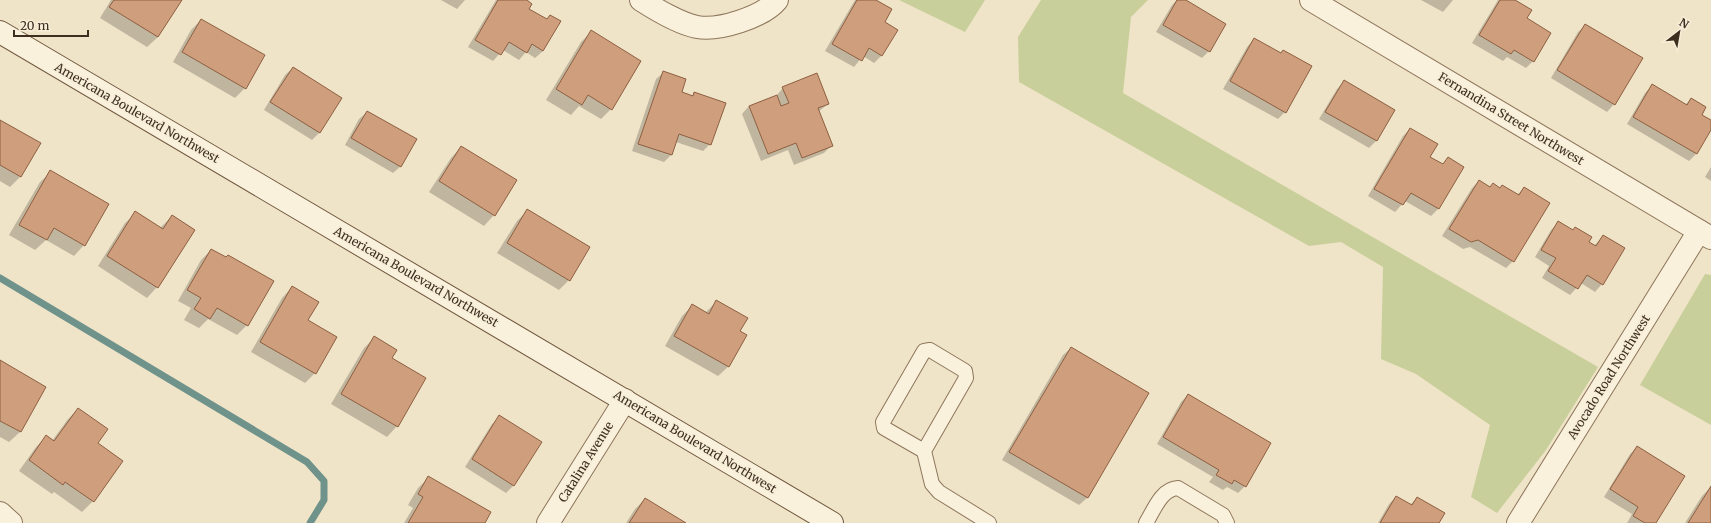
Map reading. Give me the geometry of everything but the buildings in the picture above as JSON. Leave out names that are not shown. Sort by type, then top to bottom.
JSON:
[{"type":"street","points":[[641,0],[660,11],[697,27],[732,25],[771,8],[777,0]]},
{"type":"street","name":"Fernandina Street Northwest","points":[[1311,0],[1705,234]]},
{"type":"street","name":"Americana Boulevard Northwest","points":[[0,32],[832,523]]},
{"type":"street","name":"Avocado Road Northwest","points":[[1524,521],[1705,234]]},
{"type":"street","name":"Catalina Avenue","points":[[548,523],[625,400]]},
{"type":"street","points":[[0,513],[11,523]]},
{"type":"lane","points":[[924,451],[884,428],[883,422],[924,352],[930,350],[965,370],[966,378],[924,451],[932,484],[939,492],[989,523]]},
{"type":"lane","points":[[1146,523],[1163,495],[1171,488],[1178,488],[1223,515],[1227,523]]},
{"type":"green space","points":[[899,0],[985,0],[965,32]]},
{"type":"green space","points":[[1041,0],[1148,0],[1131,17],[1123,93],[1598,367],[1546,450],[1497,513],[1471,497],[1490,425],[1416,374],[1381,359],[1383,267],[1341,242],[1309,246],[1019,82],[1018,37]]},
{"type":"green space","points":[[1705,274],[1711,275],[1711,425],[1640,385]]},
{"type":"waterway","points":[[0,278],[307,462],[324,481],[324,500],[310,523]]}]
